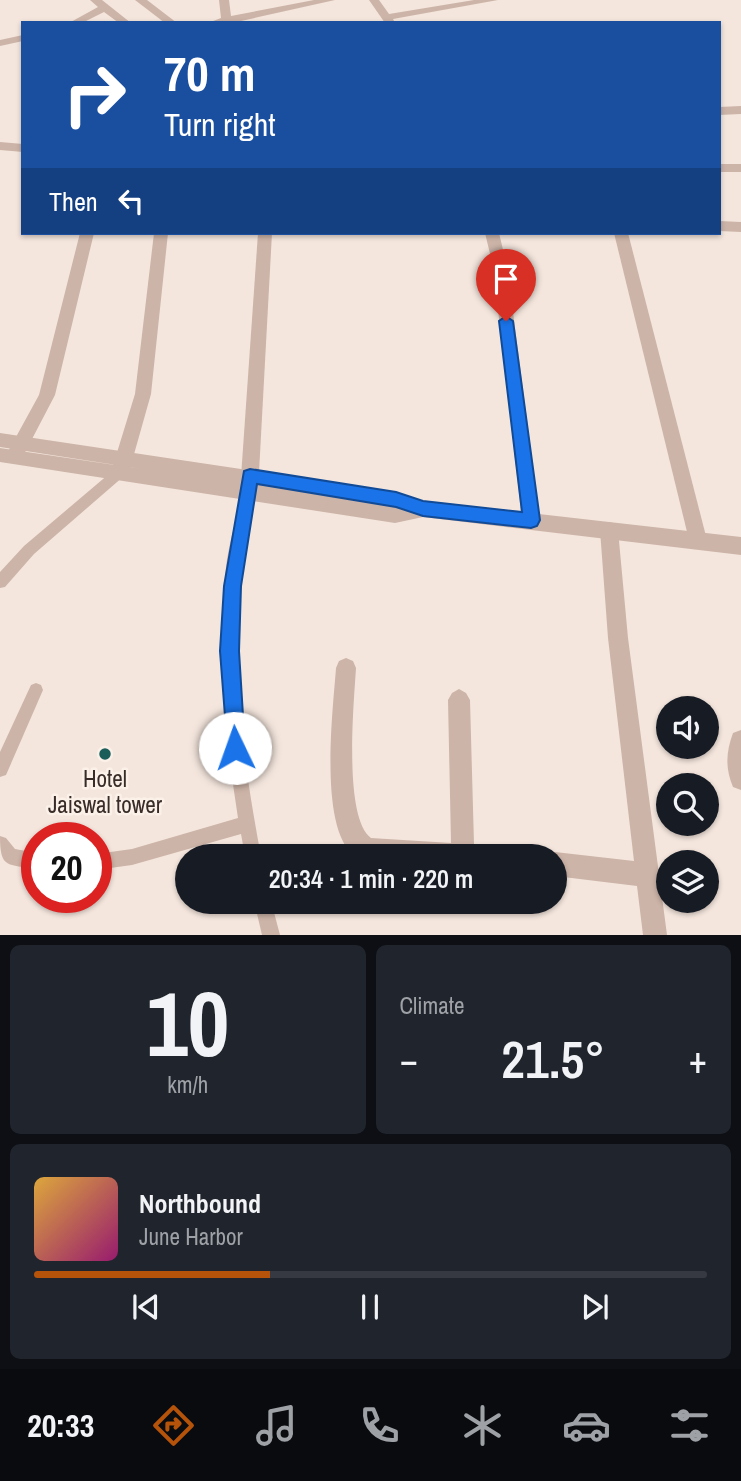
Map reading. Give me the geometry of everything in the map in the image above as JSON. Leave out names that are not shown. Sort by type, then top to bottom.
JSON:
[{"type":"street","points":[[95,0],[123,21]]},
{"type":"street","points":[[140,0],[169,21]]},
{"type":"street","points":[[224,0],[227,21],[330,0]]},
{"type":"street","points":[[374,0],[389,20],[493,0]]},
{"type":"street","points":[[78,21],[105,7]]},
{"type":"street","points":[[0,43],[21,38]]},
{"type":"street","points":[[721,111],[741,110]]},
{"type":"street","points":[[0,146],[21,148]]},
{"type":"street","points":[[721,168],[741,168]]},
{"type":"street","points":[[721,226],[741,227]]},
{"type":"street","points":[[12,452],[47,395],[87,235]]},
{"type":"street","points":[[122,465],[143,394],[161,235]]},
{"type":"street","points":[[249,484],[265,235]]},
{"type":"street","points":[[492,235],[500,266],[531,520]]},
{"type":"street","points":[[622,235],[698,540]]},
{"type":"street","points":[[0,440],[12,452],[249,484],[395,515],[423,509],[741,546]]},
{"type":"street","points":[[609,530],[618,638],[655,935]]},
{"type":"street","points":[[346,668],[343,779],[349,827],[359,844]]},
{"type":"street","points":[[459,700],[470,844]]},
{"type":"street","points":[[741,741],[737,753],[741,779]]},
{"type":"street","points":[[567,865],[648,874]]},
{"type":"lane","points":[[0,582],[29,550],[122,465]]},
{"type":"lane","points":[[249,484],[234,565],[229,651],[237,772],[251,844]]},
{"type":"lane","points":[[0,769],[36,690]]},
{"type":"lane","points":[[112,860],[132,857],[247,824]]},
{"type":"lane","points":[[0,844],[10,856],[21,858]]},
{"type":"lane","points":[[265,914],[271,935]]},
{"type":"place","name":"Hotel Jaiswal tower","points":[[105,754]]},
{"type":"route","points":[[235,748],[229,651],[232,586],[250,476],[396,500],[423,509],[531,520],[506,321]]}]
